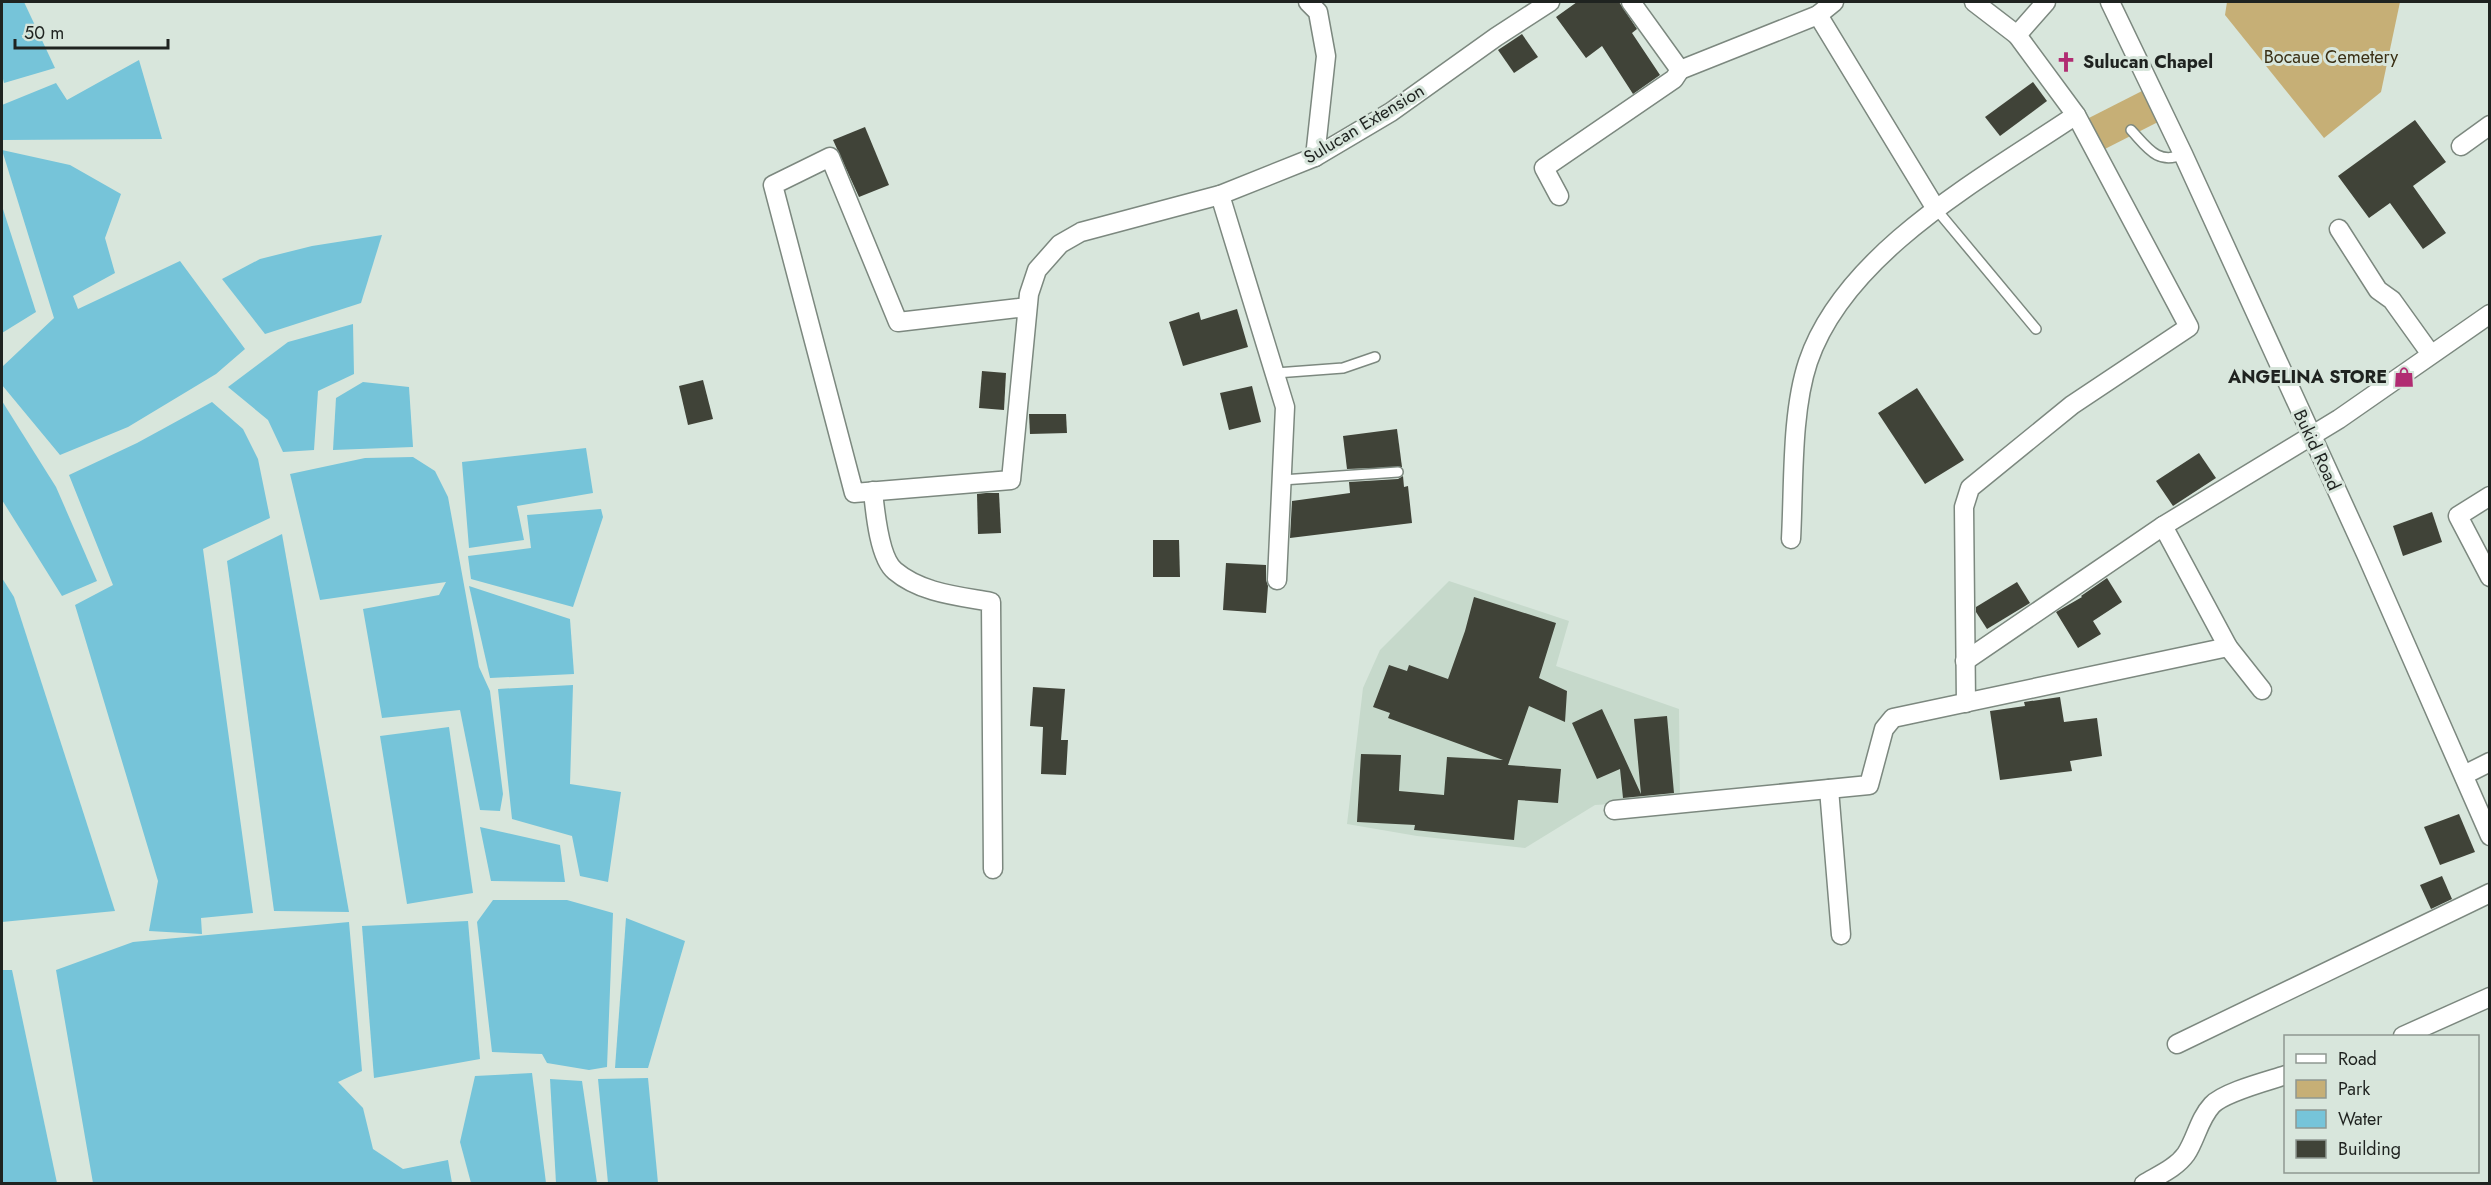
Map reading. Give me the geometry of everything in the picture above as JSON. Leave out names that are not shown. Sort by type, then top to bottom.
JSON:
[{"type":"street","points":[[1308,2],[1318,12],[1326,56],[1315,157]]},
{"type":"street","name":"Sulucan Extension","points":[[873,491],[1011,480],[1027,307],[1037,270],[1060,244],[1081,232],[1220,195],[1315,157],[1391,112],[1496,37],[1550,2]]},
{"type":"street","points":[[1631,2],[1680,70]]},
{"type":"street","points":[[1559,196],[1544,168],[1674,79],[1680,70],[1818,15],[1834,2]]},
{"type":"street","points":[[1966,703],[1964,507],[1970,488],[2072,405],[2189,327],[2076,115],[2017,35],[1974,2]]},
{"type":"street","points":[[2017,35],[2046,2]]},
{"type":"street","name":"Bukid Road","points":[[2110,2],[2314,433],[2366,554],[2477,768],[2490,836]]},
{"type":"street","points":[[1818,15],[1936,209]]},
{"type":"street","points":[[1791,538],[1797,414],[1808,362],[1831,313],[1861,273],[1936,209],[2076,115]]},
{"type":"street","points":[[2461,146],[2490,125]]},
{"type":"street","points":[[993,869],[991,602],[933,591],[893,570],[878,535],[873,491],[854,493],[773,185],[830,157],[898,322],[1027,307]]},
{"type":"street","points":[[1220,195],[1285,407],[1278,580]]},
{"type":"street","points":[[2339,229],[2378,290],[2392,300],[2430,353]]},
{"type":"street","points":[[1965,661],[2163,526],[2339,418],[2430,353],[2490,314]]},
{"type":"street","points":[[2490,496],[2458,516],[2490,577]]},
{"type":"street","points":[[2163,526],[2228,647],[2262,690]]},
{"type":"street","points":[[1614,810],[1869,785],[1884,729],[1893,718],[2228,647]]},
{"type":"street","points":[[1830,789],[1841,935]]},
{"type":"street","points":[[2177,1044],[2490,893]]},
{"type":"street","points":[[2405,1035],[2490,997]]},
{"type":"street","points":[[2144,1184],[2178,1164],[2187,1152],[2198,1126],[2213,1104],[2242,1090],[2284,1076]]},
{"type":"lane","points":[[2131,130],[2152,151],[2165,159],[2183,154]]},
{"type":"lane","points":[[1936,209],[2036,329]]},
{"type":"lane","points":[[1276,373],[1343,368],[1375,357]]},
{"type":"lane","points":[[1282,480],[1398,472]]},
{"type":"shaded area","points":[[1449,581],[1569,621],[1556,666],[1679,709],[1680,800],[1595,805],[1525,848],[1417,836],[1347,824],[1363,688],[1380,650]]},
{"type":"green space","name":"Bocaue Cemetery","points":[[2227,2],[2400,2],[2381,92],[2324,138],[2225,15]]},
{"type":"green space","points":[[2142,91],[2158,122],[2099,152],[2083,121]]},
{"type":"water","points":[[2,2],[24,2],[55,68],[4,83],[2,75]]},
{"type":"water","points":[[139,60],[162,139],[2,140],[2,105],[56,83],[67,100]]},
{"type":"water","points":[[2,150],[70,165],[121,194],[105,238],[115,273],[73,296],[78,309],[180,261],[245,349],[216,374],[128,427],[60,455],[2,385],[2,367],[54,318]]},
{"type":"water","points":[[2,206],[36,312],[2,333]]},
{"type":"water","points":[[382,235],[361,303],[265,334],[222,279],[260,259],[312,246]]},
{"type":"water","points":[[353,324],[354,374],[318,391],[314,450],[283,452],[268,420],[228,387],[288,342]]},
{"type":"water","points":[[363,382],[409,387],[413,447],[333,450],[336,398]]},
{"type":"water","points":[[2,401],[56,487],[97,581],[62,596],[2,500]]},
{"type":"water","points":[[212,402],[243,429],[258,459],[270,518],[203,549],[253,913],[201,918],[202,934],[149,931],[158,881],[75,605],[113,585],[69,475],[137,443]]},
{"type":"water","points":[[586,448],[593,493],[517,506],[524,540],[469,548],[462,462]]},
{"type":"water","points":[[413,457],[435,471],[448,497],[479,667],[490,691],[503,794],[500,811],[480,810],[460,710],[382,718],[363,609],[439,595],[446,582],[320,600],[290,474],[365,458]]},
{"type":"water","points":[[601,509],[603,517],[573,607],[471,579],[468,556],[531,548],[527,515]]},
{"type":"water","points":[[282,534],[349,912],[274,911],[227,561]]},
{"type":"water","points":[[2,578],[14,597],[115,911],[2,922]]},
{"type":"water","points":[[469,586],[570,619],[574,674],[490,678]]},
{"type":"water","points":[[573,685],[570,784],[621,792],[608,882],[580,876],[572,836],[512,819],[498,689]]},
{"type":"water","points":[[449,727],[473,893],[407,904],[380,736]]},
{"type":"water","points":[[480,827],[560,845],[565,882],[491,881]]},
{"type":"water","points":[[493,900],[567,900],[613,913],[607,1067],[589,1070],[547,1063],[542,1054],[492,1052],[477,922]]},
{"type":"water","points":[[626,918],[685,941],[648,1068],[615,1068]]},
{"type":"water","points":[[468,921],[480,1059],[374,1078],[362,926]]},
{"type":"water","points":[[349,922],[362,1071],[338,1082],[363,1108],[373,1149],[403,1169],[448,1160],[452,1183],[93,1183],[56,970],[133,942]]},
{"type":"water","points":[[2,970],[12,970],[57,1183],[2,1183]]},
{"type":"water","points":[[532,1073],[546,1183],[471,1183],[460,1142],[475,1076]]},
{"type":"water","points":[[648,1078],[658,1183],[608,1183],[598,1079]]},
{"type":"water","points":[[550,1079],[582,1081],[597,1183],[556,1183]]},
{"type":"building","points":[[1577,2],[1619,2],[1637,29],[1632,33],[1660,75],[1633,94],[1602,46],[1586,58],[1556,17]]},
{"type":"building","points":[[1522,34],[1538,57],[1514,73],[1498,50]]},
{"type":"building","points":[[2033,82],[2047,101],[2000,136],[1985,117]]},
{"type":"building","points":[[2415,120],[2446,162],[2413,186],[2446,233],[2423,249],[2390,203],[2369,218],[2338,176]]},
{"type":"building","points":[[865,127],[889,185],[859,197],[833,140]]},
{"type":"building","points":[[1237,309],[1248,347],[1183,366],[1169,322],[1199,312],[1201,320]]},
{"type":"building","points":[[982,371],[1006,373],[1004,410],[979,408]]},
{"type":"building","points":[[703,380],[713,419],[688,425],[679,386]]},
{"type":"building","points":[[1252,386],[1261,422],[1229,430],[1220,393]]},
{"type":"building","points":[[1917,388],[1964,460],[1925,484],[1878,413]]},
{"type":"building","points":[[1029,414],[1066,414],[1067,433],[1030,434]]},
{"type":"building","points":[[1397,429],[1402,467],[1347,469],[1343,436]]},
{"type":"building","points":[[2199,453],[2216,478],[2173,506],[2156,481]]},
{"type":"building","points":[[1403,476],[1404,487],[1408,486],[1412,523],[1290,538],[1292,501],[1350,493],[1349,482],[1398,479]]},
{"type":"building","points":[[999,493],[1001,533],[978,534],[977,494]]},
{"type":"building","points":[[2432,512],[2442,542],[2403,556],[2393,526]]},
{"type":"building","points":[[1153,540],[1179,540],[1180,577],[1153,577]]},
{"type":"building","points":[[1226,563],[1266,565],[1268,586],[1266,613],[1223,610]]},
{"type":"building","points":[[2107,578],[2122,602],[2093,621],[2101,634],[2078,648],[2056,612],[2082,597]]},
{"type":"building","points":[[2017,582],[2030,603],[1987,629],[1976,612],[1976,607]]},
{"type":"building","points":[[1474,597],[1556,623],[1539,678],[1567,691],[1565,722],[1529,706],[1508,765],[1561,769],[1558,803],[1518,800],[1514,840],[1414,830],[1415,825],[1357,822],[1361,754],[1401,755],[1399,791],[1444,795],[1447,757],[1503,760],[1388,718],[1390,713],[1373,707],[1389,665],[1407,671],[1409,665],[1448,679]]},
{"type":"building","points":[[1033,687],[1065,689],[1061,740],[1068,740],[1066,775],[1041,774],[1043,727],[1030,726]]},
{"type":"building","points":[[2060,697],[2064,722],[2097,718],[2102,756],[2070,761],[2072,771],[2000,780],[1990,711],[2025,706],[2024,702]]},
{"type":"building","points":[[1602,709],[1641,794],[1634,719],[1667,716],[1674,793],[1623,798],[1620,769],[1597,779],[1572,723]]},
{"type":"building","points":[[2459,814],[2475,852],[2440,865],[2424,827]]},
{"type":"building","points":[[2442,876],[2452,899],[2431,909],[2420,885]]},
{"type":"place","name":"Sulucan Chapel","points":[[2066,62]]},
{"type":"place","name":"ANGELINA STORE","points":[[2404,377]]}]
